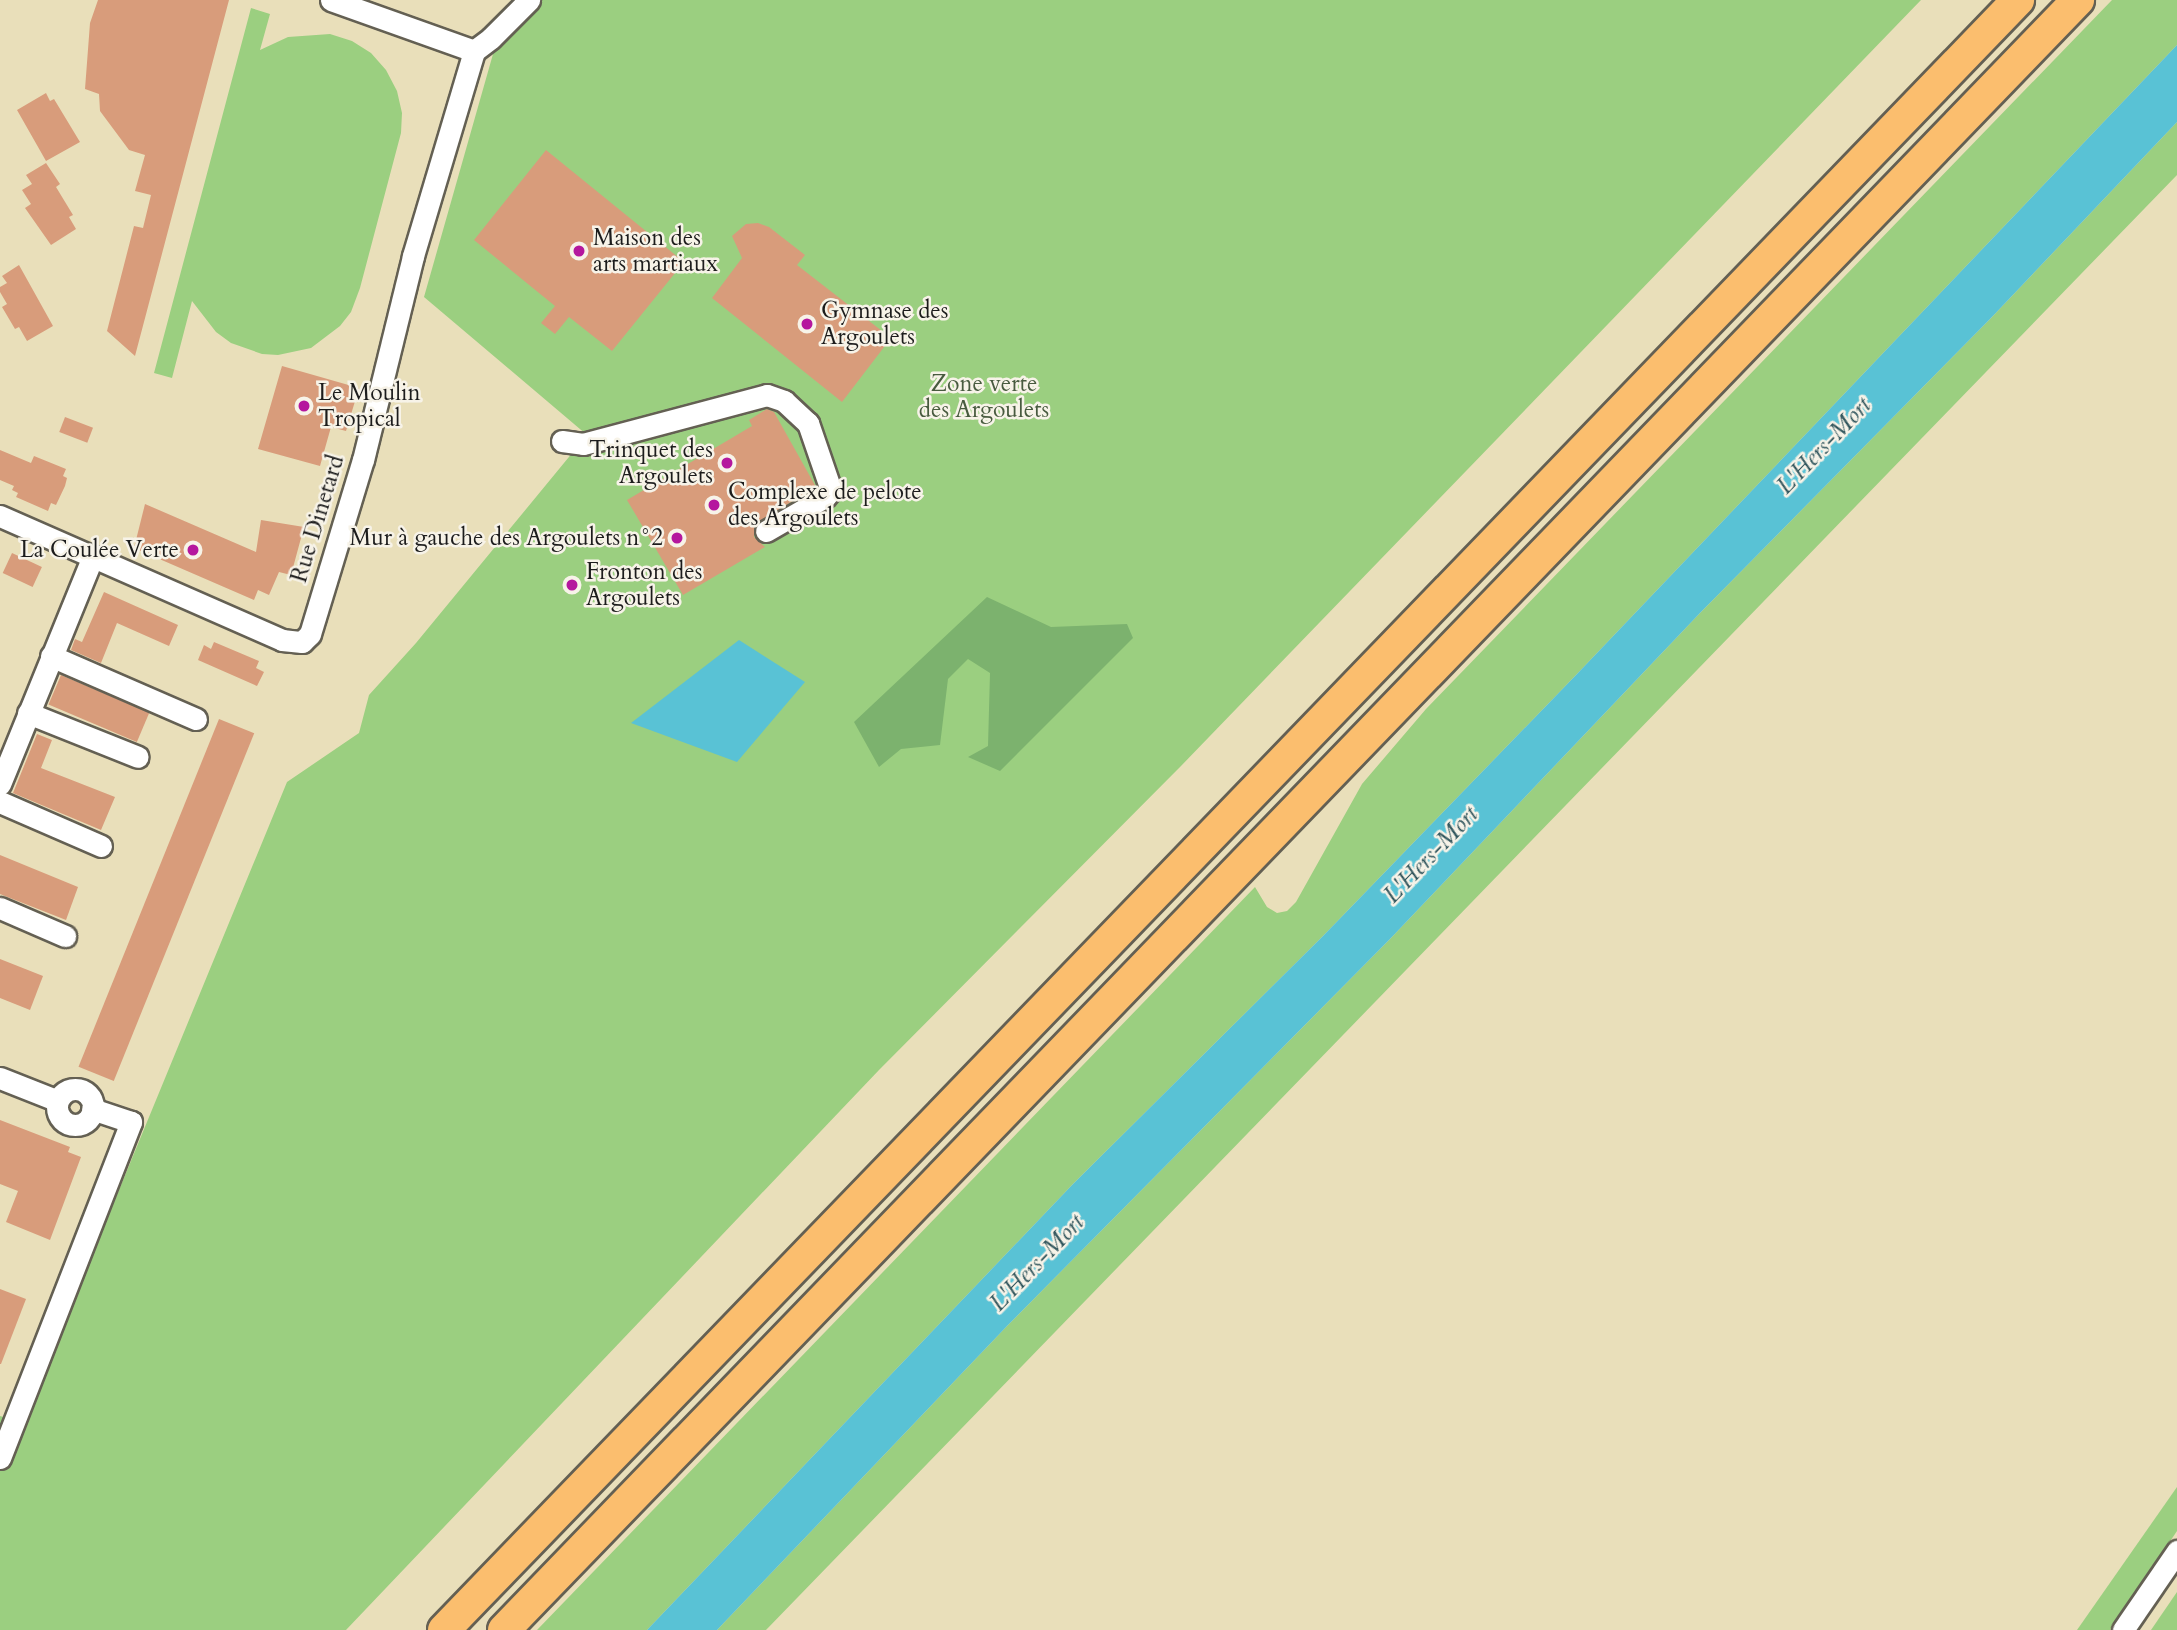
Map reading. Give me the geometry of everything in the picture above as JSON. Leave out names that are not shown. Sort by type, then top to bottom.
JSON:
[{"type":"highway","points":[[444,1630],[2018,0]]},
{"type":"highway","points":[[504,1630],[2078,0]]},
{"type":"street","points":[[331,0],[474,51],[529,0]]},
{"type":"street","name":"Rue Dinetard","points":[[0,516],[282,640],[302,642],[310,634],[363,460],[416,246],[474,51]]},
{"type":"street","points":[[562,441],[583,444],[767,395],[784,401],[808,422],[831,490],[825,497],[766,531]]},
{"type":"street","points":[[0,784],[93,556]]},
{"type":"street","points":[[51,656],[196,719]]},
{"type":"street","points":[[29,713],[138,757]]},
{"type":"street","points":[[0,802],[101,846]]},
{"type":"street","points":[[0,908],[65,936]]},
{"type":"street","points":[[0,1078],[58,1101],[66,1091],[79,1090],[89,1097],[93,1109],[131,1122],[0,1458]]},
{"type":"street","points":[[2123,1630],[2177,1551]]},
{"type":"green space","name":"Zone verte des Argoulets","points":[[533,0],[1921,0],[1181,766],[879,1070],[346,1630],[0,1630],[0,1416],[23,1423],[287,782],[359,733],[369,695],[416,643],[587,435],[424,297],[495,47]]},
{"type":"green space","points":[[2112,0],[2177,0],[2177,45],[1576,675],[1323,936],[1073,1184],[647,1630],[537,1630],[1255,887],[1267,907],[1277,913],[1287,911],[1296,902],[1362,784],[1426,709]]},
{"type":"green space","points":[[251,8],[270,14],[260,50],[288,37],[330,34],[352,41],[371,53],[386,70],[397,91],[402,113],[401,133],[360,288],[351,312],[340,326],[311,348],[278,355],[262,354],[231,343],[216,332],[192,301],[172,378],[154,373]]},
{"type":"green space","points":[[2177,122],[2177,175],[766,1630],[717,1630],[1008,1325],[1390,939],[1700,613],[1991,318]]},
{"type":"green space","points":[[987,597],[1051,627],[1127,624],[1133,638],[1000,771],[968,757],[988,746],[990,673],[968,659],[948,679],[940,745],[901,749],[879,767],[854,722]]},
{"type":"green space","points":[[2177,1487],[2177,1531],[2110,1630],[2077,1630]]},
{"type":"green space","points":[[2177,1592],[2177,1630],[2151,1630]]},
{"type":"water","name":"L'Hers-Mort","points":[[2177,45],[2177,122],[1991,318],[1700,613],[1390,939],[1008,1325],[717,1630],[647,1630],[1073,1184],[1323,936],[1576,675]]},
{"type":"water","points":[[739,640],[805,682],[737,762],[631,723]]},
{"type":"building","points":[[98,0],[229,0],[135,356],[107,331],[134,226],[143,228],[151,195],[135,191],[145,155],[129,150],[100,111],[99,94],[85,89],[90,23]]},
{"type":"building","points":[[46,93],[50,101],[54,99],[80,142],[46,161],[17,110]]},
{"type":"building","name":"Maison des arts martiaux","points":[[546,150],[684,262],[612,351],[569,317],[555,334],[541,323],[555,306],[474,240]]},
{"type":"building","points":[[46,163],[60,184],[56,187],[73,215],[69,217],[76,229],[51,245],[25,208],[31,204],[22,190],[32,184],[26,175]]},
{"type":"building","name":"Gymnase des Argoulets","points":[[758,223],[769,227],[805,255],[797,265],[891,338],[842,402],[712,298],[742,258],[732,236],[746,224]]},
{"type":"building","points":[[19,265],[53,326],[27,341],[19,327],[15,329],[2,307],[7,304],[0,292],[0,287],[7,283],[2,276]]},
{"type":"building","name":"Le Moulin Tropical","points":[[282,366],[359,388],[346,431],[331,427],[320,466],[258,449]]},
{"type":"building","name":"Complexe de pelote des Argoulets","points":[[767,409],[774,412],[816,487],[755,524],[754,537],[765,547],[683,595],[627,500],[752,426],[749,420]]},
{"type":"building","points":[[65,417],[93,428],[87,443],[59,432]]},
{"type":"building","points":[[0,450],[31,463],[34,456],[66,469],[63,476],[67,478],[65,486],[56,505],[51,503],[48,511],[16,497],[18,493],[12,490],[14,486],[0,480]]},
{"type":"building","name":"La Coulée Verte","points":[[145,504],[256,552],[261,520],[304,527],[291,575],[279,572],[269,595],[258,590],[254,600],[134,548]]},
{"type":"building","points":[[12,553],[42,567],[33,587],[3,573]]},
{"type":"building","points":[[104,592],[178,625],[169,646],[117,623],[101,663],[71,650],[75,639],[82,642]]},
{"type":"building","points":[[214,642],[259,661],[256,668],[264,672],[257,686],[198,660],[204,645],[211,649]]},
{"type":"building","points":[[61,675],[149,713],[137,742],[48,704]]},
{"type":"building","points":[[219,719],[254,733],[114,1081],[79,1067]]},
{"type":"building","points":[[37,734],[52,740],[41,768],[115,797],[101,830],[13,793]]},
{"type":"building","points":[[0,855],[78,887],[66,920],[0,894]]},
{"type":"building","points":[[0,959],[43,976],[30,1010],[0,998]]},
{"type":"building","points":[[0,1120],[70,1147],[68,1152],[81,1157],[50,1240],[6,1222],[18,1191],[0,1184]]},
{"type":"building","points":[[0,1289],[26,1299],[1,1364],[0,1364]]},
{"type":"place","name":"Maison des arts martiaux","points":[[579,251]]},
{"type":"place","name":"Gymnase des Argoulets","points":[[807,324]]},
{"type":"place","name":"Le Moulin Tropical","points":[[304,406]]},
{"type":"place","name":"Trinquet des Argoulets","points":[[727,463]]},
{"type":"place","name":"Complexe de pelote des Argoulets","points":[[714,505]]},
{"type":"place","name":"Mur à gauche des Argoulets n°2","points":[[677,538]]},
{"type":"place","name":"La Coulée Verte","points":[[193,550]]},
{"type":"place","name":"Fronton des Argoulets","points":[[572,585]]}]
